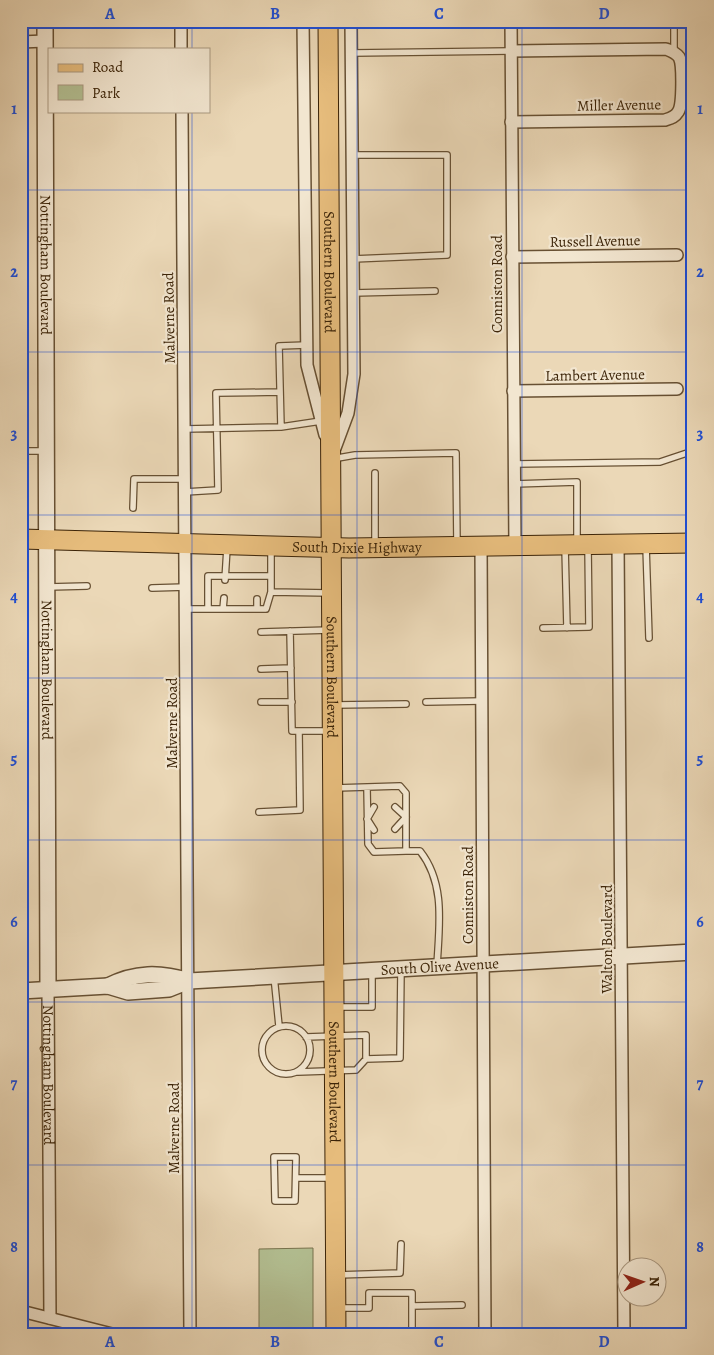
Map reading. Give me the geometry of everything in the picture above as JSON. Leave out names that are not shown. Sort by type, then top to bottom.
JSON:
[{"type":"main road","name":"Southern Boulevard","points":[[328,21],[336,1334]]},
{"type":"main road","name":"South Dixie Highway","points":[[21,539],[332,548],[693,543]]},
{"type":"street","name":"Nottingham Boulevard","points":[[45,21],[50,1318]]},
{"type":"street","points":[[181,21],[181,48]]},
{"type":"street","points":[[303,21],[307,365],[331,459]]},
{"type":"street","points":[[331,459],[348,413],[352,389],[351,21]]},
{"type":"street","name":"Conniston Road","points":[[511,21],[514,546]]},
{"type":"street","points":[[21,42],[45,42]]},
{"type":"street","points":[[511,51],[666,49],[674,52],[680,58],[687,78]]},
{"type":"street","name":"Miller Avenue","points":[[511,122],[665,120],[673,117],[679,110],[687,78]]},
{"type":"street","name":"Malverne Road","points":[[182,112],[190,1334]]},
{"type":"street","name":"Russell Avenue","points":[[512,257],[677,254]]},
{"type":"street","name":"Lambert Avenue","points":[[513,391],[677,389]]},
{"type":"street","name":"Walton Boulevard","points":[[618,544],[624,1334]]},
{"type":"street","name":"Conniston Road","points":[[481,546],[486,1334]]},
{"type":"street","name":"South Olive Avenue","points":[[21,991],[108,986],[127,976],[169,975],[189,981],[693,952]]},
{"type":"street","points":[[21,1311],[112,1334]]},
{"type":"lane","points":[[674,21],[674,52]]},
{"type":"lane","points":[[352,53],[511,51]]},
{"type":"lane","points":[[352,155],[447,154],[447,255],[353,259]]},
{"type":"lane","points":[[353,294],[435,291]]},
{"type":"lane","points":[[281,427],[280,346],[307,346]]},
{"type":"lane","points":[[185,492],[218,490],[216,393],[280,392]]},
{"type":"lane","points":[[185,429],[281,427],[321,421]]},
{"type":"lane","points":[[21,451],[46,451]]},
{"type":"lane","points":[[514,464],[652,462],[693,451]]},
{"type":"lane","points":[[331,459],[355,456],[456,453],[458,547]]},
{"type":"lane","points":[[375,473],[375,548]]},
{"type":"lane","points":[[133,508],[134,480],[185,479]]},
{"type":"lane","points":[[514,484],[576,482],[577,545],[589,628],[543,628]]},
{"type":"lane","points":[[646,544],[649,638]]},
{"type":"lane","points":[[225,578],[227,545]]},
{"type":"lane","points":[[567,628],[577,545]]},
{"type":"lane","points":[[186,609],[266,609],[271,592],[271,546]]},
{"type":"lane","points":[[208,609],[208,576],[257,579],[271,576]]},
{"type":"lane","points":[[46,587],[87,586]]},
{"type":"lane","points":[[152,588],[186,587]]},
{"type":"lane","points":[[271,592],[332,593]]},
{"type":"lane","points":[[224,598],[224,609]]},
{"type":"lane","points":[[256,599],[257,609]]},
{"type":"lane","points":[[261,632],[332,630]]},
{"type":"lane","points":[[290,631],[292,731],[333,731]]},
{"type":"lane","points":[[261,669],[291,668]]},
{"type":"lane","points":[[426,702],[482,701]]},
{"type":"lane","points":[[261,702],[292,702]]},
{"type":"lane","points":[[332,705],[406,704]]},
{"type":"lane","points":[[259,812],[300,810],[299,731]]},
{"type":"lane","points":[[333,788],[400,786],[406,793],[406,851]]},
{"type":"lane","points":[[367,788],[368,844],[374,852],[420,851],[429,862],[439,888],[437,968]]},
{"type":"lane","points":[[367,819],[374,807]]},
{"type":"lane","points":[[395,807],[406,817]]},
{"type":"lane","points":[[395,829],[406,817]]},
{"type":"lane","points":[[367,819],[374,830]]},
{"type":"lane","points":[[366,1060],[400,1058],[401,969]]},
{"type":"lane","points":[[334,1007],[372,1007],[372,971]]},
{"type":"lane","points":[[274,976],[279,1026]]},
{"type":"lane","points":[[298,1072],[304,1067],[310,1052],[306,1037],[295,1027],[279,1026],[272,1030],[263,1043],[264,1059],[274,1071],[282,1074],[334,1072],[358,1069],[366,1060],[366,1035],[306,1037]]},
{"type":"lane","points":[[274,1157],[296,1157],[296,1178],[295,1202],[275,1201],[274,1157]]},
{"type":"lane","points":[[296,1178],[335,1178]]},
{"type":"lane","points":[[335,1275],[400,1273],[401,1244]]},
{"type":"lane","points":[[336,1308],[369,1308],[370,1293],[412,1293],[412,1334]]},
{"type":"lane","points":[[412,1306],[462,1305]]},
{"type":"lane","points":[[648,1334],[677,1334]]},
{"type":"green space","points":[[313,1248],[313,1334],[259,1334],[259,1249]]}]
